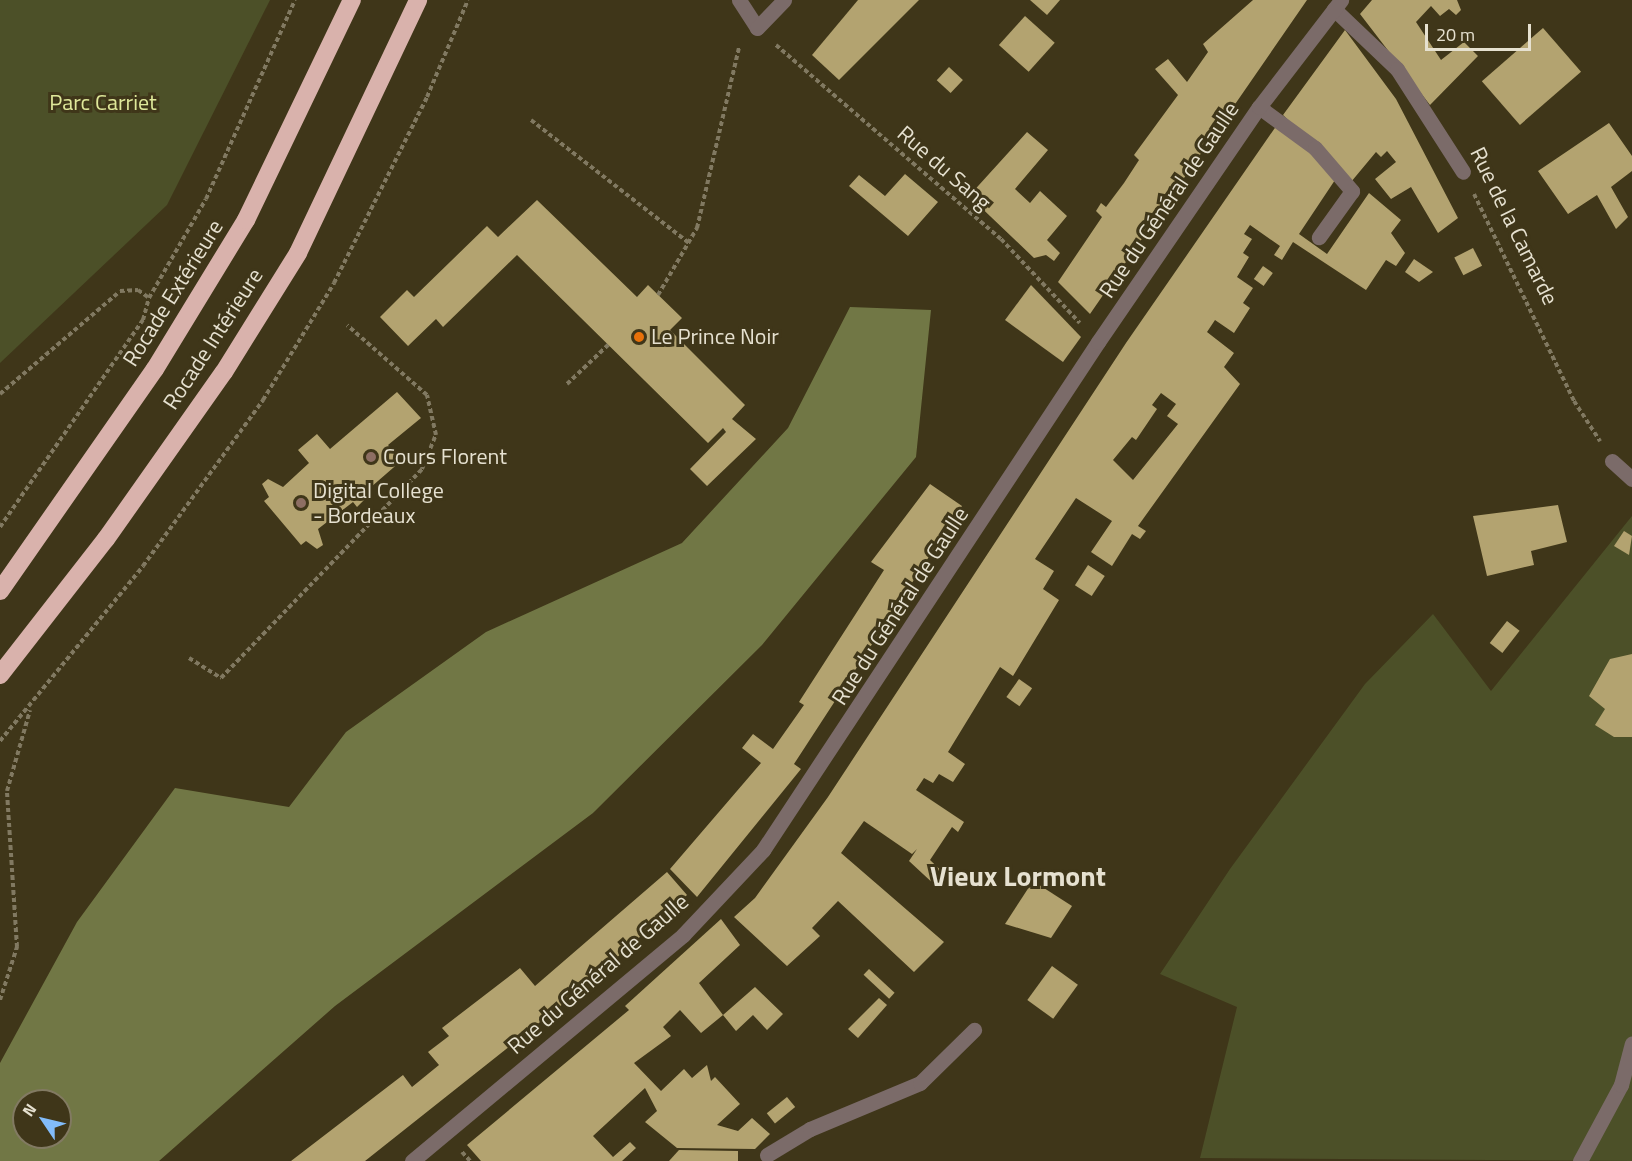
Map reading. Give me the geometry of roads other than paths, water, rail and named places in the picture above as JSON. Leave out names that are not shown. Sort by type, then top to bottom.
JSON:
[{"type":"highway","name":"Rocade Extérieure","points":[[0,591],[155,369],[246,220],[352,0]]},
{"type":"highway","name":"Rocade Intérieure","points":[[0,675],[106,539],[224,372],[298,253],[418,0]]},
{"type":"street","points":[[739,0],[757,28],[784,0]]},
{"type":"street","name":"Rue du Général de Gaulle","points":[[412,1161],[683,935],[763,850],[1098,342],[1259,107],[1337,4]]},
{"type":"street","name":"Rue de la Camarde","points":[[1337,4],[1397,69],[1463,172]]},
{"type":"street","points":[[1259,107],[1315,148],[1352,191],[1319,237]]},
{"type":"street","points":[[1612,461],[1632,479]]},
{"type":"street","points":[[769,1159],[810,1129],[920,1083],[974,1030]]},
{"type":"street","points":[[1580,1161],[1621,1084],[1632,1043]]},
{"type":"place","name":"Le Prince Noir","points":[[639,337]]},
{"type":"place","name":"Cours Florent","points":[[371,457]]},
{"type":"place","name":"Digital College - Bordeaux","points":[[301,503]]},
{"type":"district","name":"Vieux Lormont","points":[[1018,876]]},
{"type":"park label","name":"Parc Carriet","points":[[103,103]]}]
